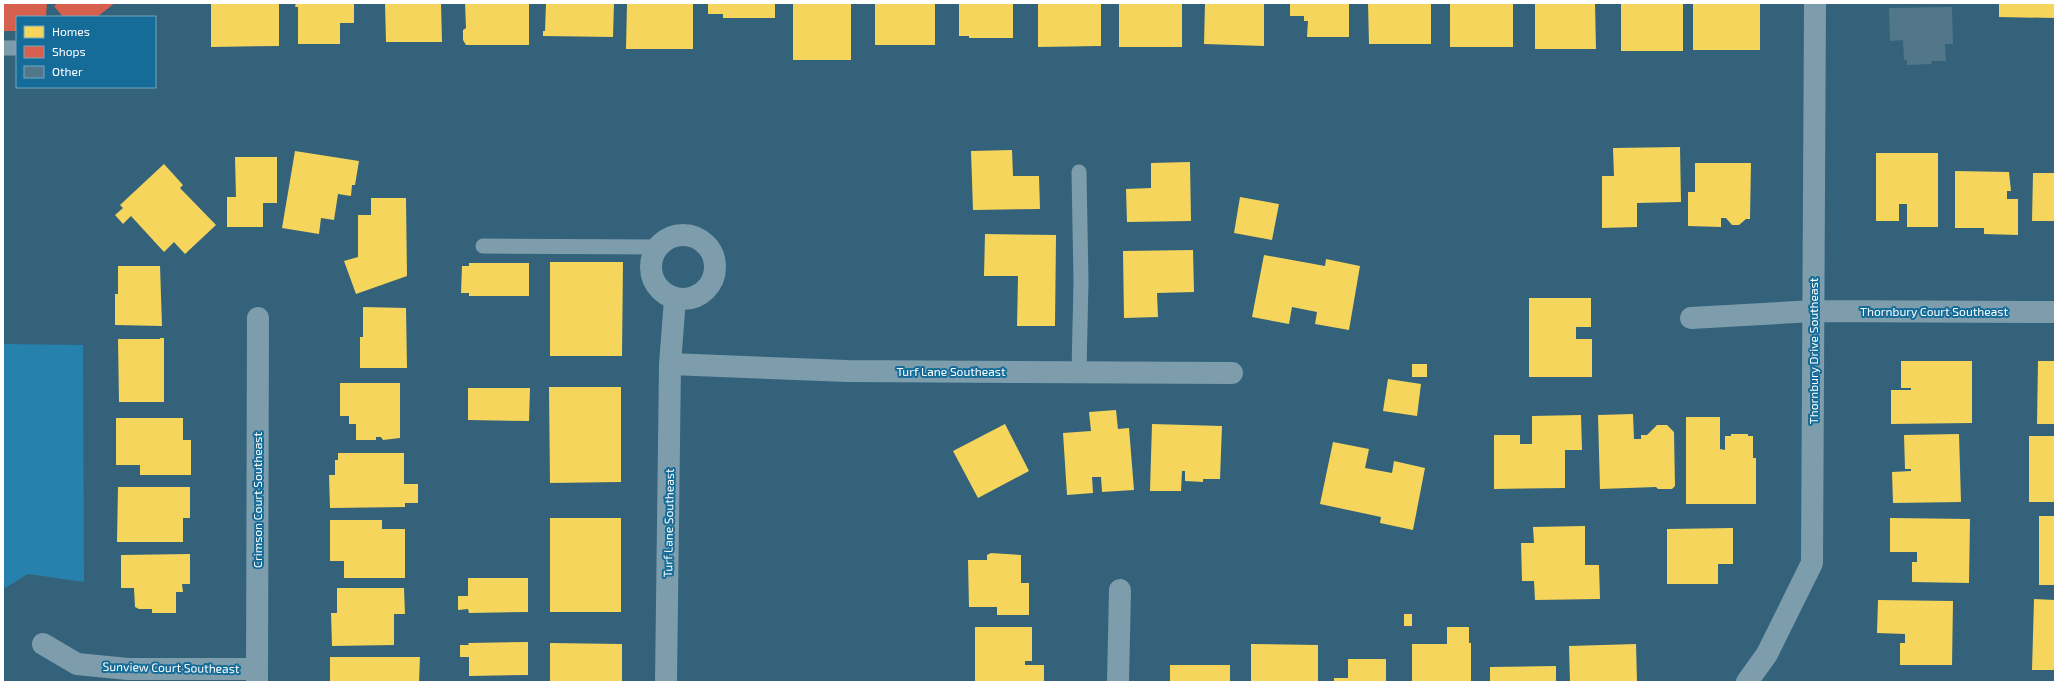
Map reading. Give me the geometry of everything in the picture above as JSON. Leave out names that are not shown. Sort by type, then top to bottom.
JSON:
[{"type":"street","name":"Thornbury Drive Southeast","points":[[1747,682],[1766,654],[1812,563],[1815,3]]},
{"type":"street","points":[[679,234],[692,235],[703,241],[712,251],[716,262],[715,275],[709,287],[700,295],[688,299],[675,298],[663,293],[655,283],[651,271],[652,258],[657,247],[667,238],[679,234]]},
{"type":"street","name":"Turf Lane Southeast","points":[[666,682],[670,364],[675,298]]},
{"type":"street","name":"Thornbury Court Southeast","points":[[1691,318],[1813,311],[2055,312]]},
{"type":"street","name":"Crimson Court Southeast","points":[[257,676],[258,318]]},
{"type":"street","name":"Turf Lane Southeast","points":[[670,364],[847,371],[1232,373]]},
{"type":"street","points":[[1118,682],[1120,590]]},
{"type":"street","name":"Sunview Court Southeast","points":[[43,644],[77,664],[128,669],[257,676]]},
{"type":"lane","points":[[3,48],[16,48]]},
{"type":"lane","points":[[1079,172],[1079,372]]},
{"type":"lane","points":[[482,246],[657,247]]},
{"type":"shaded area","points":[[3,344],[83,345],[84,582],[28,574],[5,588],[3,586]]},
{"type":"building: Homes","points":[[211,3],[279,3],[279,46],[211,47]]},
{"type":"building: Homes","points":[[296,3],[354,3],[354,23],[340,23],[340,44],[298,44],[298,7],[295,7]]},
{"type":"building: Homes","points":[[385,3],[441,3],[442,42],[386,42]]},
{"type":"building: Homes","points":[[465,3],[529,3],[529,45],[466,45],[463,40],[463,30],[466,28]]},
{"type":"building: Homes","points":[[546,3],[614,3],[613,37],[543,36],[543,31],[545,31]]},
{"type":"building: Homes","points":[[627,3],[693,3],[693,49],[626,49]]},
{"type":"building: Homes","points":[[708,3],[775,3],[775,18],[723,18],[723,14],[708,14]]},
{"type":"building: Homes","points":[[793,3],[851,3],[851,60],[793,60]]},
{"type":"building: Homes","points":[[875,3],[935,3],[935,45],[875,45]]},
{"type":"building: Homes","points":[[959,3],[1013,3],[1013,38],[969,38],[969,36],[959,36]]},
{"type":"building: Homes","points":[[1038,3],[1101,3],[1101,46],[1038,47]]},
{"type":"building: Homes","points":[[1119,3],[1182,3],[1182,47],[1119,47]]},
{"type":"building: Homes","points":[[1205,3],[1264,3],[1264,46],[1204,44]]},
{"type":"building: Homes","points":[[1290,3],[1349,3],[1349,37],[1307,37],[1308,21],[1304,21],[1304,16],[1290,16]]},
{"type":"building: Homes","points":[[1368,3],[1431,3],[1431,44],[1369,44]]},
{"type":"building: Homes","points":[[1450,3],[1513,3],[1513,47],[1450,47]]},
{"type":"building: Homes","points":[[1535,3],[1595,3],[1596,49],[1535,49]]},
{"type":"building: Homes","points":[[1621,3],[1683,3],[1683,51],[1621,51]]},
{"type":"building: Homes","points":[[1693,3],[1760,3],[1760,50],[1693,50]]},
{"type":"building: Homes","points":[[1999,3],[2055,3],[2055,18],[1999,17]]},
{"type":"building: Homes","points":[[1680,147],[1681,202],[1637,203],[1637,227],[1602,228],[1602,176],[1614,176],[1613,148]]},
{"type":"building: Homes","points":[[1012,150],[1013,176],[1039,176],[1040,209],[973,210],[971,151]]},
{"type":"building: Homes","points":[[295,151],[359,161],[355,185],[352,185],[351,196],[338,194],[334,220],[321,218],[319,234],[282,228]]},
{"type":"building: Homes","points":[[1876,153],[1938,153],[1938,227],[1907,227],[1907,204],[1899,204],[1899,221],[1876,221]]},
{"type":"building: Homes","points":[[235,157],[277,157],[277,203],[263,203],[263,227],[227,227],[227,197],[236,197]]},
{"type":"building: Homes","points":[[1190,162],[1191,221],[1127,222],[1126,189],[1151,188],[1151,163]]},
{"type":"building: Homes","points":[[1695,163],[1751,163],[1750,219],[1746,219],[1739,225],[1732,225],[1726,218],[1721,218],[1721,227],[1688,226],[1688,192],[1695,192]]},
{"type":"building: Homes","points":[[164,164],[183,185],[180,188],[216,225],[185,254],[174,242],[164,252],[131,216],[123,224],[115,215],[123,208],[120,205]]},
{"type":"building: Homes","points":[[1955,171],[2009,172],[2011,191],[2007,191],[2007,199],[2018,199],[2018,235],[1984,234],[1984,228],[1955,228]]},
{"type":"building: Homes","points":[[2033,173],[2055,173],[2055,221],[2032,221]]},
{"type":"building: Homes","points":[[1240,197],[1279,204],[1272,240],[1234,233]]},
{"type":"building: Homes","points":[[371,198],[406,198],[407,276],[356,294],[344,261],[358,257],[358,215],[371,215]]},
{"type":"building: Homes","points":[[985,234],[1056,235],[1055,326],[1017,326],[1018,276],[984,276]]},
{"type":"building: Homes","points":[[1193,250],[1194,292],[1157,293],[1158,317],[1124,318],[1123,251]]},
{"type":"building: Homes","points":[[1264,255],[1325,266],[1326,259],[1360,266],[1349,330],[1315,324],[1317,312],[1292,307],[1289,324],[1252,317]]},
{"type":"building: Homes","points":[[550,262],[623,262],[622,356],[550,356]]},
{"type":"building: Homes","points":[[469,263],[529,263],[529,296],[469,296],[469,293],[461,293],[462,266],[469,266]]},
{"type":"building: Homes","points":[[118,266],[160,266],[162,326],[115,325],[115,294],[118,294]]},
{"type":"building: Homes","points":[[1529,298],[1591,298],[1591,327],[1576,327],[1576,339],[1592,339],[1592,377],[1529,377]]},
{"type":"building: Homes","points":[[363,307],[406,308],[407,368],[360,368],[360,337],[363,337]]},
{"type":"building: Homes","points":[[164,338],[164,402],[119,402],[118,339]]},
{"type":"building: Homes","points":[[1901,361],[1972,361],[1972,423],[1891,424],[1891,390],[1911,390],[1911,388],[1901,388]]},
{"type":"building: Homes","points":[[2038,361],[2055,361],[2055,424],[2037,424]]},
{"type":"building: Homes","points":[[1412,364],[1427,364],[1427,377],[1412,377]]},
{"type":"building: Homes","points":[[1388,379],[1421,384],[1417,416],[1383,411]]},
{"type":"building: Homes","points":[[340,383],[400,383],[400,438],[383,440],[381,437],[376,437],[376,440],[356,440],[356,424],[349,424],[349,416],[340,416]]},
{"type":"building: Homes","points":[[549,387],[621,387],[621,482],[550,483]]},
{"type":"building: Homes","points":[[468,388],[530,388],[529,421],[468,420]]},
{"type":"building: Homes","points":[[1116,410],[1118,429],[1129,428],[1134,490],[1102,492],[1101,477],[1092,477],[1093,493],[1067,495],[1063,433],[1091,431],[1089,412]]},
{"type":"building: Homes","points":[[1633,414],[1634,439],[1641,439],[1641,435],[1647,435],[1657,425],[1667,425],[1674,432],[1675,486],[1672,489],[1658,489],[1656,487],[1600,489],[1598,415]]},
{"type":"building: Homes","points":[[1581,415],[1582,450],[1565,450],[1565,488],[1494,489],[1494,435],[1520,435],[1520,444],[1532,444],[1532,416]]},
{"type":"building: Homes","points":[[1686,417],[1720,417],[1720,449],[1725,450],[1725,436],[1731,436],[1731,434],[1748,434],[1748,436],[1753,436],[1753,458],[1756,458],[1756,504],[1686,504]]},
{"type":"building: Homes","points":[[116,418],[183,418],[183,440],[191,440],[191,475],[140,475],[140,465],[116,465]]},
{"type":"building: Homes","points":[[1005,424],[1029,471],[978,498],[953,451]]},
{"type":"building: Homes","points":[[1152,424],[1222,426],[1220,479],[1203,479],[1203,482],[1185,481],[1185,471],[1182,471],[1181,491],[1150,491]]},
{"type":"building: Homes","points":[[1959,434],[1961,502],[1893,503],[1892,472],[1911,471],[1911,469],[1905,469],[1904,435]]},
{"type":"building: Homes","points":[[2029,436],[2055,436],[2055,502],[2029,502]]},
{"type":"building: Homes","points":[[1333,442],[1369,449],[1365,468],[1392,473],[1394,461],[1425,468],[1413,530],[1380,523],[1381,517],[1320,504]]},
{"type":"building: Homes","points":[[338,453],[404,453],[404,484],[418,484],[418,503],[405,503],[405,507],[330,508],[329,475],[335,475],[335,460],[338,460]]},
{"type":"building: Homes","points":[[118,487],[190,487],[190,518],[183,518],[183,542],[117,542]]},
{"type":"building: Homes","points":[[2039,516],[2055,516],[2055,585],[2039,585]]},
{"type":"building: Homes","points":[[550,518],[621,518],[621,612],[550,612]]},
{"type":"building: Homes","points":[[1890,518],[1970,519],[1969,583],[1912,582],[1912,562],[1917,562],[1917,552],[1890,552]]},
{"type":"building: Homes","points":[[330,520],[382,520],[382,529],[405,529],[405,578],[344,578],[344,561],[330,561]]},
{"type":"building: Homes","points":[[1585,526],[1585,565],[1599,565],[1600,599],[1535,600],[1534,581],[1522,581],[1521,543],[1534,543],[1533,527]]},
{"type":"building: Homes","points":[[1733,528],[1733,564],[1718,564],[1718,584],[1667,584],[1667,529]]},
{"type":"building: Homes","points":[[991,553],[1021,555],[1021,583],[1029,583],[1029,615],[997,615],[997,607],[969,607],[968,560],[987,560],[987,555]]},
{"type":"building: Homes","points":[[190,554],[190,584],[182,584],[183,592],[176,592],[176,613],[152,613],[152,609],[139,609],[135,607],[134,588],[121,588],[121,555]]},
{"type":"building: Homes","points":[[468,578],[528,578],[528,612],[469,613],[468,609],[458,610],[458,596],[468,596]]},
{"type":"building: Homes","points":[[337,588],[404,588],[405,614],[394,614],[394,645],[332,646],[331,613],[337,613]]},
{"type":"building: Homes","points":[[2034,599],[2055,600],[2055,670],[2032,670]]},
{"type":"building: Homes","points":[[1878,600],[1953,601],[1952,665],[1900,665],[1900,643],[1905,643],[1905,634],[1877,633]]},
{"type":"building: Homes","points":[[1404,614],[1412,614],[1412,626],[1404,626]]},
{"type":"building: Homes","points":[[975,627],[1032,627],[1032,661],[1025,661],[1025,665],[1044,665],[1044,682],[975,682]]},
{"type":"building: Homes","points":[[1447,627],[1469,627],[1469,643],[1471,643],[1471,682],[1412,682],[1412,644],[1447,644]]},
{"type":"building: Homes","points":[[528,642],[528,675],[469,676],[469,657],[460,657],[460,645],[469,645],[468,643]]},
{"type":"building: Homes","points":[[550,643],[622,644],[622,682],[550,682]]},
{"type":"building: Homes","points":[[1251,644],[1318,645],[1318,682],[1251,682]]},
{"type":"building: Homes","points":[[1636,644],[1637,682],[1570,682],[1569,646]]},
{"type":"building: Homes","points":[[330,657],[420,657],[419,682],[330,682]]},
{"type":"building: Homes","points":[[1348,659],[1386,659],[1386,682],[1334,682],[1334,678],[1348,678]]},
{"type":"building: Homes","points":[[1170,665],[1230,665],[1230,682],[1170,682]]},
{"type":"building: Homes","points":[[1556,666],[1556,682],[1490,682],[1490,667]]},
{"type":"building: Shops","points":[[3,3],[47,3],[46,16],[16,16],[16,31],[3,31]]},
{"type":"building: Shops","points":[[58,3],[115,3],[98,16],[62,16],[54,6]]},
{"type":"building: Other","points":[[1952,7],[1953,44],[1945,44],[1946,61],[1931,61],[1932,64],[1907,65],[1907,60],[1904,60],[1903,40],[1890,41],[1889,8]]}]
